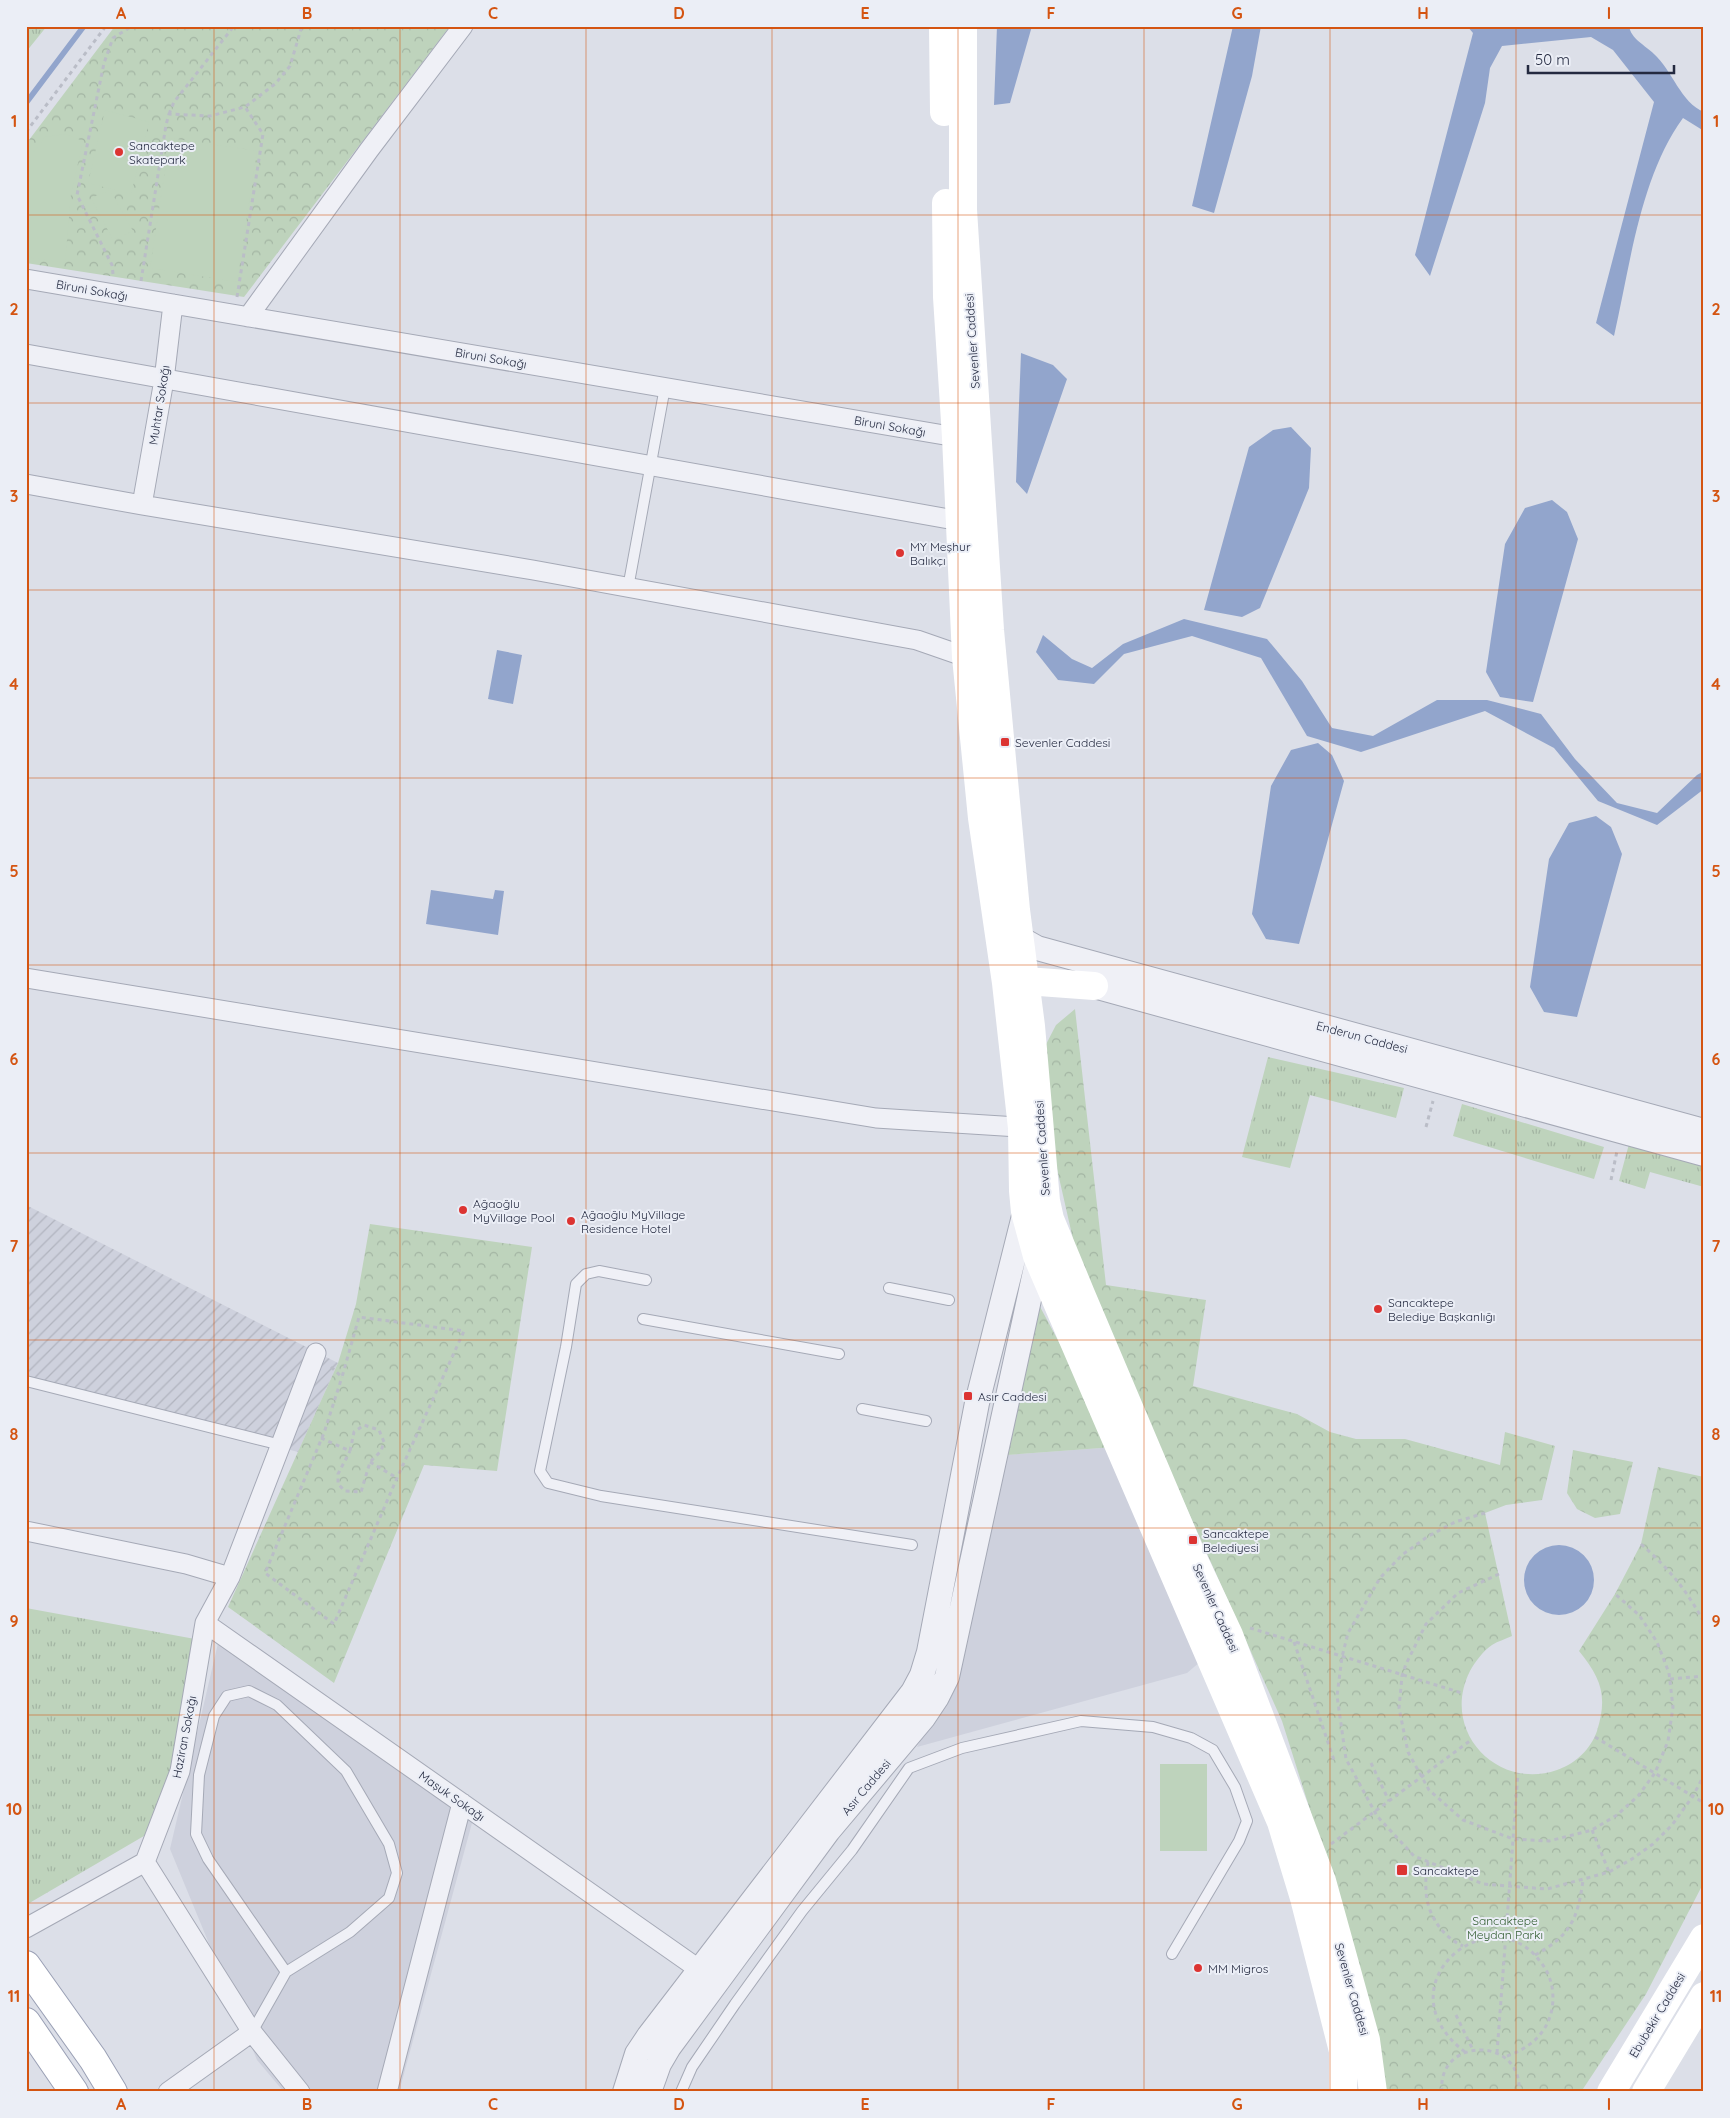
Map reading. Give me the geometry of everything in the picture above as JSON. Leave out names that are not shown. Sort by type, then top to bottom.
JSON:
[{"type":"main road","name":"Sevenler Caddesi","points":[[943,26],[947,297],[956,437],[966,657],[982,818],[1016,982],[1032,1128]]},
{"type":"main road","name":"Sevenler Caddesi","points":[[963,26],[963,210],[990,621],[1007,826],[1021,939],[1016,982],[1031,1026],[1032,1128],[1023,1191],[1038,1215],[1229,1635],[1322,1881],[1366,2040],[1373,2092]]},
{"type":"main road","points":[[1016,982],[1094,986]]},
{"type":"main road","points":[[1031,1026],[1041,1010],[1056,1000],[1094,986]]},
{"type":"main road","name":"Sevenler Caddesi","points":[[1038,1215],[1037,1256],[1281,1822],[1304,1898],[1342,2051],[1343,2092]]},
{"type":"main road","name":"Ebubekir Caddesi","points":[[1611,2092],[1704,1938]]},
{"type":"main road","points":[[26,1965],[93,2059],[113,2092]]},
{"type":"main road","points":[[1646,2092],[1702,2003]]},
{"type":"main road","points":[[26,2022],[74,2092]]},
{"type":"street","points":[[241,315],[463,26]]},
{"type":"street","name":"Biruni Sokağı","points":[[26,279],[956,437]]},
{"type":"street","name":"Muhtar Sokağı","points":[[142,505],[164,380],[173,304]]},
{"type":"street","points":[[26,354],[960,520]]},
{"type":"street","points":[[26,484],[917,640],[966,657]]},
{"type":"street","name":"Enderun Caddesi","points":[[1021,939],[1036,948],[1704,1131]]},
{"type":"street","points":[[26,978],[876,1118],[1032,1128]]},
{"type":"street","name":"Enderun Caddesi","points":[[1094,986],[1704,1154]]},
{"type":"street","name":"Asır Caddesi","points":[[649,2092],[659,2064],[708,1977],[913,1692],[922,1675],[929,1652],[977,1403],[1038,1215]]},
{"type":"street","name":"Asır Caddesi","points":[[625,2092],[636,2054],[708,1977],[923,1718],[947,1677],[1037,1256]]},
{"type":"street","name":"Haziran Sokağı","points":[[145,1862],[180,1771],[205,1623],[230,1577],[316,1353]]},
{"type":"street","points":[[26,1531],[186,1564],[230,1577]]},
{"type":"street","name":"Maşuk Sokağı","points":[[205,1623],[708,1977]]},
{"type":"street","points":[[387,2092],[462,1803]]},
{"type":"street","points":[[26,1928],[145,1862],[252,2032],[300,2092]]},
{"type":"street","points":[[168,2092],[252,2032]]},
{"type":"lane","points":[[628,588],[665,387]]},
{"type":"lane","points":[[646,1280],[600,1272],[586,1274],[576,1284],[566,1347],[540,1471],[548,1483],[601,1496],[912,1545]]},
{"type":"lane","points":[[889,1288],[949,1300]]},
{"type":"lane","points":[[643,1319],[839,1354]]},
{"type":"lane","points":[[26,1381],[281,1445]]},
{"type":"lane","points":[[862,1409],[926,1421]]},
{"type":"lane","points":[[252,2032],[286,1972],[350,1932],[389,1898],[397,1873],[388,1844],[346,1771],[277,1705],[248,1690],[227,1696],[214,1716],[199,1776],[196,1834],[208,1859],[286,1972]]},
{"type":"lane","points":[[681,2092],[692,2067],[736,2004],[802,1911],[852,1850],[909,1768],[962,1748],[1081,1721],[1153,1728],[1191,1738],[1213,1750],[1235,1787],[1247,1822],[1239,1841],[1172,1954]]},
{"type":"path","points":[[26,132],[106,26]]},
{"type":"path","points":[[110,293],[114,280],[112,265],[77,195],[104,63],[114,38],[132,26]]},
{"type":"path","points":[[138,298],[169,114],[174,102],[234,26]]},
{"type":"path","points":[[169,114],[210,116],[245,107],[275,84],[290,66],[302,26]]},
{"type":"path","points":[[241,315],[263,134],[245,107]]},
{"type":"path","points":[[1426,1127],[1438,1081]]},
{"type":"path","points":[[1611,1180],[1621,1131]]},
{"type":"path","points":[[359,1316],[464,1331],[397,1478],[334,1624],[264,1573],[322,1438],[359,1316]]},
{"type":"path","points":[[316,1353],[342,1377]]},
{"type":"path","points":[[364,1425],[379,1430],[384,1442],[381,1451],[370,1462],[361,1492],[345,1491],[338,1484],[338,1474],[350,1451],[354,1432],[364,1425]]},
{"type":"path","points":[[322,1438],[350,1451]]},
{"type":"path","points":[[370,1462],[397,1478]]},
{"type":"path","points":[[1485,1513],[1448,1526],[1427,1537],[1402,1555],[1380,1578],[1348,1633],[1342,1657],[1337,1696],[1346,1759],[1375,1812],[1414,1856],[1483,1884],[1547,1889],[1609,1872],[1653,1844],[1672,1825],[1693,1796],[1704,1775]]},
{"type":"path","points":[[1641,1544],[1666,1566],[1688,1593],[1704,1622]]},
{"type":"path","points":[[1499,1574],[1458,1593],[1426,1624],[1402,1676],[1400,1708],[1408,1752],[1430,1790],[1463,1820],[1513,1839],[1548,1841],[1592,1830],[1616,1815],[1638,1796],[1655,1773],[1668,1741],[1673,1707],[1669,1673],[1657,1642],[1639,1615],[1615,1594]]},
{"type":"path","points":[[1229,1635],[1249,1627],[1462,1694]]},
{"type":"path","points":[[1294,1641],[1335,1763]]},
{"type":"path","points":[[1670,1679],[1704,1676]]},
{"type":"path","points":[[1595,1736],[1704,1803]]},
{"type":"path","points":[[1313,1858],[1471,1740]]},
{"type":"path","points":[[1371,1763],[1389,1801]]},
{"type":"path","points":[[1498,2053],[1518,1773]]},
{"type":"path","points":[[1592,1830],[1609,1872]]},
{"type":"path","points":[[1428,1862],[1426,1891],[1433,1918],[1450,1940],[1463,1946]]},
{"type":"path","points":[[1535,1955],[1550,1947],[1568,1929],[1580,1907],[1583,1880]]},
{"type":"path","points":[[1465,2052],[1443,2030],[1438,2020],[1433,1997],[1438,1974],[1444,1963],[1463,1946],[1483,1939],[1506,1939],[1518,1943],[1535,1955],[1545,1967],[1550,1977],[1554,2000],[1552,2011],[1542,2032],[1535,2041],[1526,2048],[1504,2057]]},
{"type":"path","points":[[1456,2015],[1473,2050]]},
{"type":"path","points":[[1442,2092],[1443,2075],[1456,2057],[1465,2052],[1487,2049],[1504,2057],[1514,2068],[1518,2078],[1519,2092]]},
{"type":"shaded area","points":[[26,1205],[338,1363],[298,1452],[26,1381]]},
{"type":"shaded area","points":[[1115,1447],[1200,1662],[1187,1673],[917,1747],[962,1661],[1007,1455]]},
{"type":"shaded area","points":[[219,1639],[472,1823],[399,2092],[284,2092],[257,2060],[170,1849]]},
{"type":"green space","points":[[26,26],[47,26],[26,52]]},
{"type":"green space","points":[[115,26],[450,26],[244,297],[26,263],[26,144]]},
{"type":"green space","name":"Sancaktepe Skatepark","points":[[105,110],[149,122],[131,194],[88,183]]},
{"type":"green space","points":[[66,134],[83,141],[71,194],[65,263],[26,257],[26,162],[45,137]]},
{"type":"green space","points":[[170,138],[257,151],[237,282],[150,268]]},
{"type":"green space","points":[[110,190],[133,231],[113,240],[91,198]]},
{"type":"green space","name":"Sancaktepe Meydan Parkı","points":[[1075,1009],[1106,1285],[1206,1300],[1193,1386],[1297,1414],[1330,1432],[1356,1439],[1405,1439],[1500,1465],[1505,1432],[1555,1446],[1542,1500],[1506,1505],[1485,1513],[1512,1636],[1489,1647],[1470,1671],[1463,1693],[1462,1714],[1468,1734],[1479,1750],[1495,1763],[1513,1772],[1535,1774],[1557,1770],[1576,1760],[1591,1744],[1600,1719],[1602,1697],[1593,1670],[1579,1651],[1615,1594],[1641,1544],[1658,1467],[1704,1477],[1704,1882],[1646,1994],[1581,2092],[1386,2092],[1329,1870],[1282,1721],[1080,1270],[1055,1160],[1040,1056],[1056,1025]]},
{"type":"green space","points":[[1268,1057],[1404,1088],[1396,1118],[1310,1095],[1290,1168],[1242,1157]]},
{"type":"green space","points":[[1462,1104],[1604,1147],[1594,1179],[1453,1136]]},
{"type":"green space","points":[[1629,1144],[1704,1165],[1704,1187],[1650,1172],[1645,1189],[1619,1181]]},
{"type":"green space","points":[[370,1224],[532,1247],[497,1471],[424,1465],[334,1683],[228,1607],[338,1363],[356,1304]]},
{"type":"green space","points":[[1038,1303],[1115,1447],[1007,1455]]},
{"type":"green space","points":[[1573,1450],[1633,1462],[1620,1514],[1595,1518],[1577,1509],[1567,1493]]},
{"type":"green space","points":[[26,1608],[195,1639],[161,1826],[26,1905]]},
{"type":"green space","points":[[1160,1764],[1207,1764],[1207,1851],[1160,1851]]},
{"type":"water","points":[[997,26],[1032,26],[1010,103],[994,105]]},
{"type":"water","points":[[1233,26],[1261,26],[1252,76],[1214,213],[1192,206]]},
{"type":"water","points":[[1467,26],[1629,26],[1632,35],[1660,61],[1689,101],[1696,108],[1704,112],[1704,131],[1683,118],[1668,141],[1656,167],[1638,223],[1614,336],[1596,323],[1654,102],[1613,50],[1591,37],[1502,46],[1490,68],[1485,103],[1430,276],[1415,255],[1473,33]]},
{"type":"water","points":[[1021,353],[1053,365],[1067,379],[1027,494],[1016,482]]},
{"type":"water","points":[[1291,427],[1311,448],[1309,488],[1260,608],[1242,617],[1204,610],[1249,447],[1273,430]]},
{"type":"water","points":[[1552,500],[1567,512],[1578,539],[1533,702],[1500,697],[1486,672],[1505,544],[1525,508]]},
{"type":"water","points":[[1184,619],[1267,639],[1302,681],[1332,728],[1373,736],[1437,700],[1487,700],[1541,714],[1575,759],[1617,803],[1657,813],[1697,775],[1704,771],[1704,789],[1657,825],[1598,801],[1554,748],[1485,711],[1361,752],[1307,736],[1261,658],[1192,636],[1124,654],[1094,684],[1058,680],[1036,652],[1043,635],[1072,659],[1092,668],[1123,644]]},
{"type":"water","points":[[497,650],[522,655],[513,704],[488,699]]},
{"type":"water","points":[[1318,743],[1332,755],[1344,781],[1299,944],[1266,939],[1252,914],[1271,786],[1291,750]]},
{"type":"water","points":[[1596,816],[1611,827],[1622,854],[1577,1017],[1544,1012],[1530,987],[1549,859],[1569,823]]},
{"type":"water","points":[[431,890],[493,899],[495,890],[504,891],[498,935],[426,924]]},
{"type":"water","points":[[1559,1545],[1572,1548],[1584,1555],[1591,1567],[1594,1580],[1591,1593],[1584,1605],[1572,1612],[1559,1615],[1546,1612],[1534,1605],[1527,1593],[1524,1580],[1527,1567],[1534,1555],[1546,1548]]},
{"type":"waterway","points":[[26,103],[84,26]]},
{"type":"place","name":"Sancaktepe Skatepark","points":[[119,152]]},
{"type":"place","name":"MY Meşhur Balıkçı","points":[[900,553]]},
{"type":"place","name":"Sevenler Caddesi","points":[[1005,742]]},
{"type":"place","name":"Ağaoğlu MyVillage Pool","points":[[463,1210]]},
{"type":"place","name":"Ağaoğlu MyVillage Residence Hotel","points":[[571,1221]]},
{"type":"place","name":"Sancaktepe Belediye Başkanlığı","points":[[1378,1309]]},
{"type":"place","name":"Asır Caddesi","points":[[968,1396]]},
{"type":"place","name":"Sancaktepe Belediyesi","points":[[1193,1540]]},
{"type":"place","name":"Sancaktepe","points":[[1402,1870]]},
{"type":"place","name":"MM Migros","points":[[1198,1968]]}]
